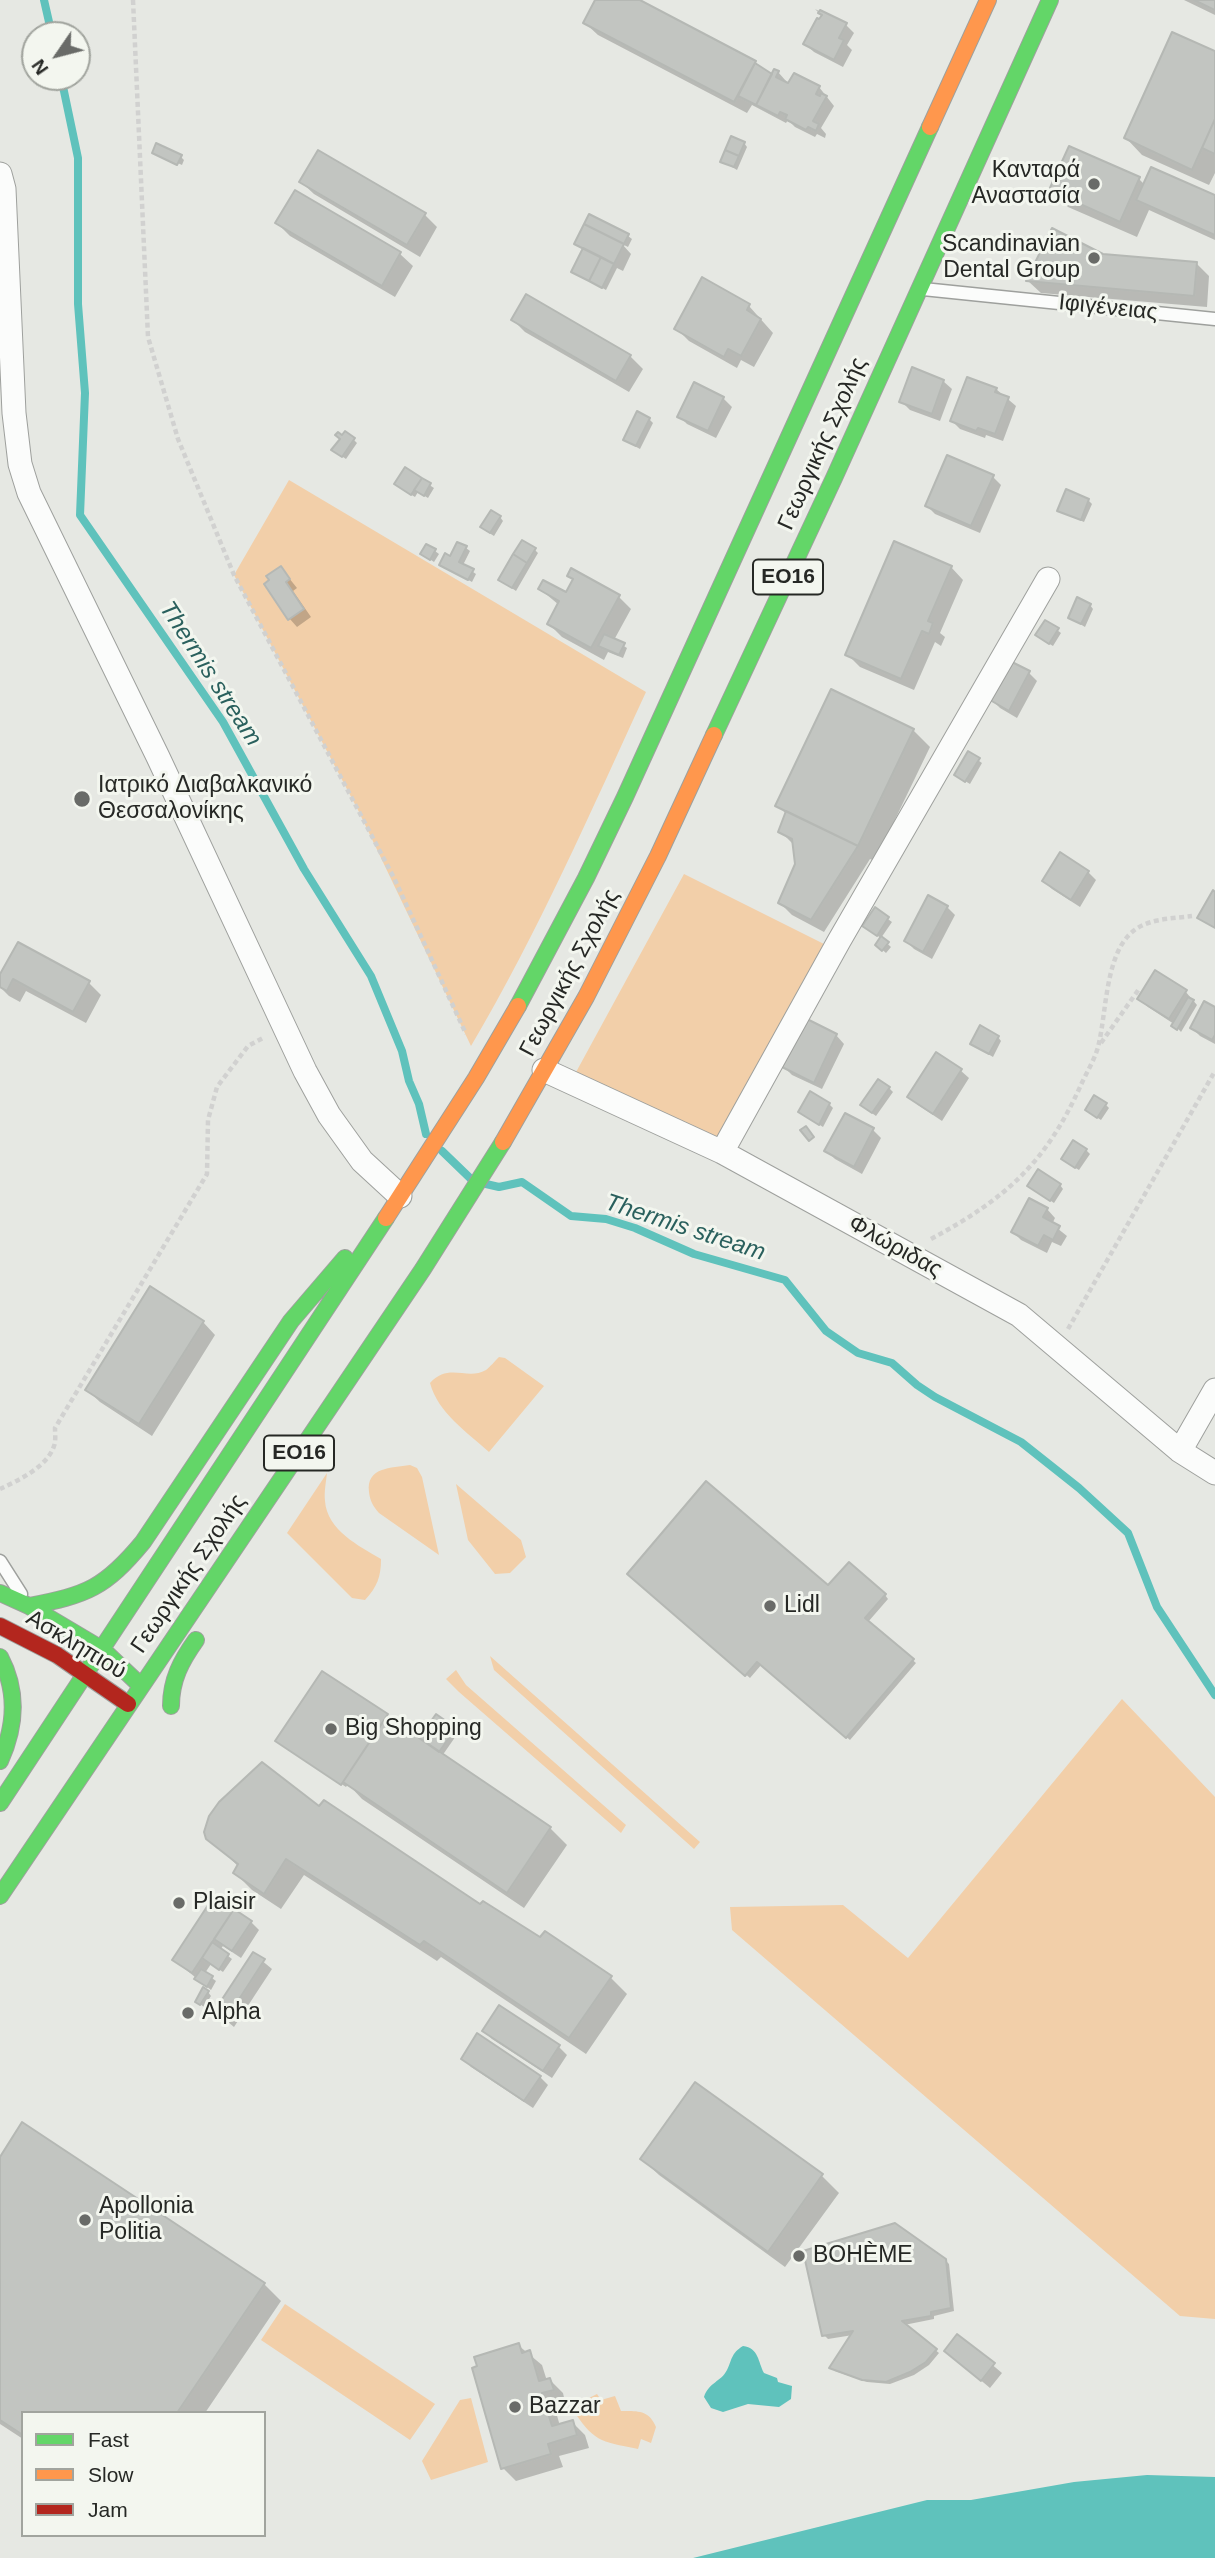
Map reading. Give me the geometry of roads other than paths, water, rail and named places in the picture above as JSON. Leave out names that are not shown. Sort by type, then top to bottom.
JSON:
[{"type":"main road","name":"Γεωργικής Σχολής","points":[[0,1803],[406,1188],[476,1078],[538,971],[586,878],[988,0]]},
{"type":"main road","name":"Γεωργικής Σχολής","points":[[0,1896],[140,1685],[337,1399],[455,1219],[502,1143],[607,959],[834,478],[1050,0]]},
{"type":"main road","points":[[29,1606],[88,1591],[118,1572],[143,1542],[291,1321],[406,1188]]},
{"type":"main road","points":[[231,1581],[256,1516]]},
{"type":"main road","name":"Ασκληπιού","points":[[0,1593],[29,1606],[103,1650],[140,1685]]},
{"type":"main road","points":[[171,1706],[171,1689],[176,1673],[206,1625]]},
{"type":"main road","name":"Ασκληπιού","points":[[0,1626],[57,1655],[128,1704]]},
{"type":"main road","points":[[102,1742],[110,1712],[105,1688],[103,1650]]},
{"type":"main road","points":[[0,1657],[10,1680],[14,1706],[9,1740],[0,1761]]},
{"type":"street","points":[[0,174],[4,189],[15,413],[20,464],[29,493],[158,757],[282,1026],[329,1115],[362,1161],[406,1188]]},
{"type":"street","points":[[722,1152],[839,941],[1048,579]]},
{"type":"street","name":"Φλώριδας","points":[[544,1070],[722,1152],[1019,1315],[1180,1451],[1215,1473]]},
{"type":"street","points":[[1180,1451],[1215,1390]]},
{"type":"lane","name":"Ιφιγένειας","points":[[918,289],[1215,319]]},
{"type":"lane","points":[[0,1561],[29,1606]]},
{"type":"water","points":[[743,2346],[755,2353],[764,2373],[777,2378],[778,2382],[792,2386],[791,2399],[779,2407],[748,2404],[723,2412],[711,2408],[704,2397],[706,2392],[724,2374],[734,2354]]},
{"type":"water","points":[[1147,2475],[1215,2477],[1215,2558],[693,2558],[927,2500],[971,2500],[1074,2482]]},
{"type":"waterway","name":"Thermis stream","points":[[44,0],[49,21]]},
{"type":"waterway","name":"Thermis stream","points":[[64,91],[78,158],[78,304],[85,393],[80,515],[223,722],[304,869],[371,976],[402,1051],[426,1134]]},
{"type":"waterway","name":"Thermis stream","points":[[442,1151],[471,1179]]},
{"type":"waterway","name":"Thermis stream","points":[[486,1184],[499,1187],[522,1182],[571,1216],[606,1219],[635,1228],[694,1254],[785,1280],[826,1331],[858,1353],[892,1363],[935,1397],[1021,1442],[1079,1488],[1128,1533],[1157,1607],[1215,1695]]},
{"type":"place","name":"Κανταρά Αναστασία","points":[[1094,184]]},
{"type":"place","name":"Scandinavian Dental Group","points":[[1094,258]]},
{"type":"place","name":"Ιατρικό Διαβαλκανικό Θεσσαλονίκης","points":[[82,799]]},
{"type":"place","name":"Lidl","points":[[770,1606]]},
{"type":"place","name":"Big Shopping","points":[[331,1729]]},
{"type":"place","name":"Plaisir","points":[[179,1903]]},
{"type":"place","name":"Alpha","points":[[188,2013]]},
{"type":"place","name":"Apollonia Politia","points":[[85,2220]]},
{"type":"place","name":"BOHÈME","points":[[799,2256]]},
{"type":"place","name":"Bazzar","points":[[515,2407]]}]
